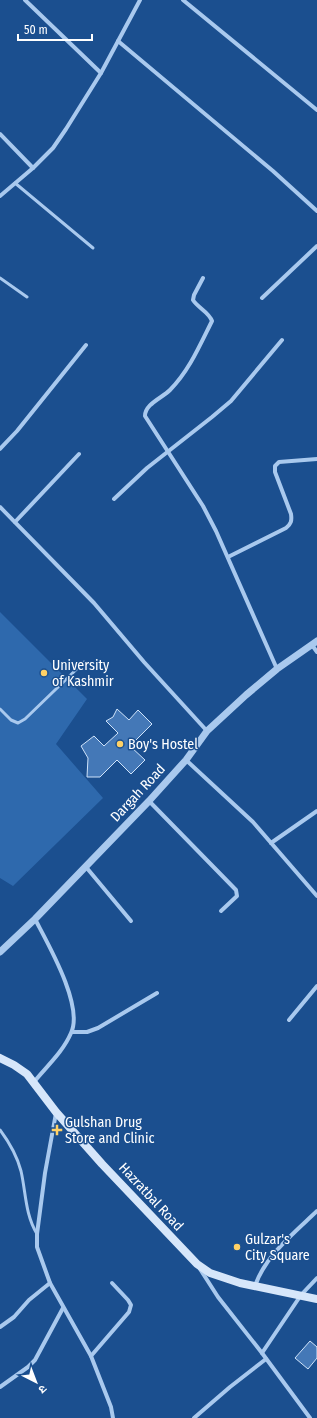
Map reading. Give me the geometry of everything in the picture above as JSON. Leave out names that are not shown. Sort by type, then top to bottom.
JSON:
[{"type":"main road","name":"Hazratbal Road","points":[[0,1058],[27,1074],[56,1112],[102,1164],[197,1264],[210,1273],[255,1286],[317,1299]]},
{"type":"street","points":[[25,0],[101,73]]},
{"type":"street","points":[[0,196],[33,168],[53,148],[66,130],[101,73],[140,0]]},
{"type":"street","points":[[183,0],[317,110]]},
{"type":"street","points":[[118,41],[273,171],[317,211]]},
{"type":"street","points":[[0,134],[33,168]]},
{"type":"street","points":[[262,298],[317,246]]},
{"type":"street","points":[[203,278],[193,300],[195,304],[210,316],[212,321],[201,344],[178,382],[149,406],[145,416],[203,506],[228,557],[277,669]]},
{"type":"street","points":[[114,499],[147,468],[231,401],[282,340]]},
{"type":"street","points":[[0,449],[17,431],[86,345]]},
{"type":"street","points":[[15,522],[79,454]]},
{"type":"street","points":[[228,557],[290,525],[292,519],[291,514],[275,472],[275,466],[279,462],[317,459]]},
{"type":"street","points":[[0,506],[94,602],[144,662],[207,731]]},
{"type":"street","points":[[314,643],[317,652]]},
{"type":"street","name":"Dargah Road","points":[[0,952],[35,919],[149,802],[186,760],[207,731],[277,669],[314,643]]},
{"type":"street","points":[[186,760],[253,822],[317,896]]},
{"type":"street","points":[[149,802],[236,890],[237,896],[221,911]]},
{"type":"street","points":[[271,843],[317,811]]},
{"type":"street","points":[[86,867],[132,921]]},
{"type":"street","points":[[34,1082],[65,1044],[72,1032],[74,1021],[72,1004],[67,986],[35,919]]},
{"type":"street","points":[[289,1020],[317,986]]},
{"type":"street","points":[[72,1032],[87,1032],[98,1028],[158,993]]},
{"type":"street","points":[[56,1112],[45,1173],[37,1234],[37,1248],[50,1283],[91,1356],[111,1407],[113,1418]]},
{"type":"street","points":[[255,1286],[264,1267],[289,1239],[317,1212]]},
{"type":"street","points":[[197,1264],[218,1298],[262,1353],[310,1418]]},
{"type":"street","points":[[262,1353],[302,1296],[317,1278]]},
{"type":"street","points":[[0,1327],[14,1317],[29,1300],[50,1283]]},
{"type":"street","points":[[91,1356],[129,1312],[131,1305],[112,1283]]},
{"type":"street","points":[[0,1387],[28,1367],[35,1360],[63,1308]]},
{"type":"street","points":[[194,1418],[266,1359]]},
{"type":"lane","points":[[15,183],[93,248]]},
{"type":"lane","points":[[0,278],[27,297]]},
{"type":"lane","points":[[0,709],[11,720],[18,723],[25,719],[84,662]]},
{"type":"lane","points":[[0,1130],[8,1141],[21,1171],[31,1225],[37,1234]]},
{"type":"shaded area","points":[[0,612],[87,699],[56,744],[103,798],[13,886],[0,878]]},
{"type":"building","name":"Boy's Hostel","points":[[117,709],[129,720],[138,710],[152,724],[130,746],[145,760],[131,774],[117,760],[100,777],[87,777],[88,758],[81,746],[94,736],[104,746],[118,733],[106,721],[113,717]]},
{"type":"building","points":[[310,1341],[317,1347],[317,1358],[308,1369],[295,1358]]},
{"type":"place","name":"University of Kashmir","points":[[44,673]]},
{"type":"place","name":"Boy's Hostel","points":[[120,744]]},
{"type":"place","name":"Gulshan Drug Store and Clinic","points":[[57,1130]]},
{"type":"place","name":"Gulzar's City Square","points":[[237,1247]]}]
